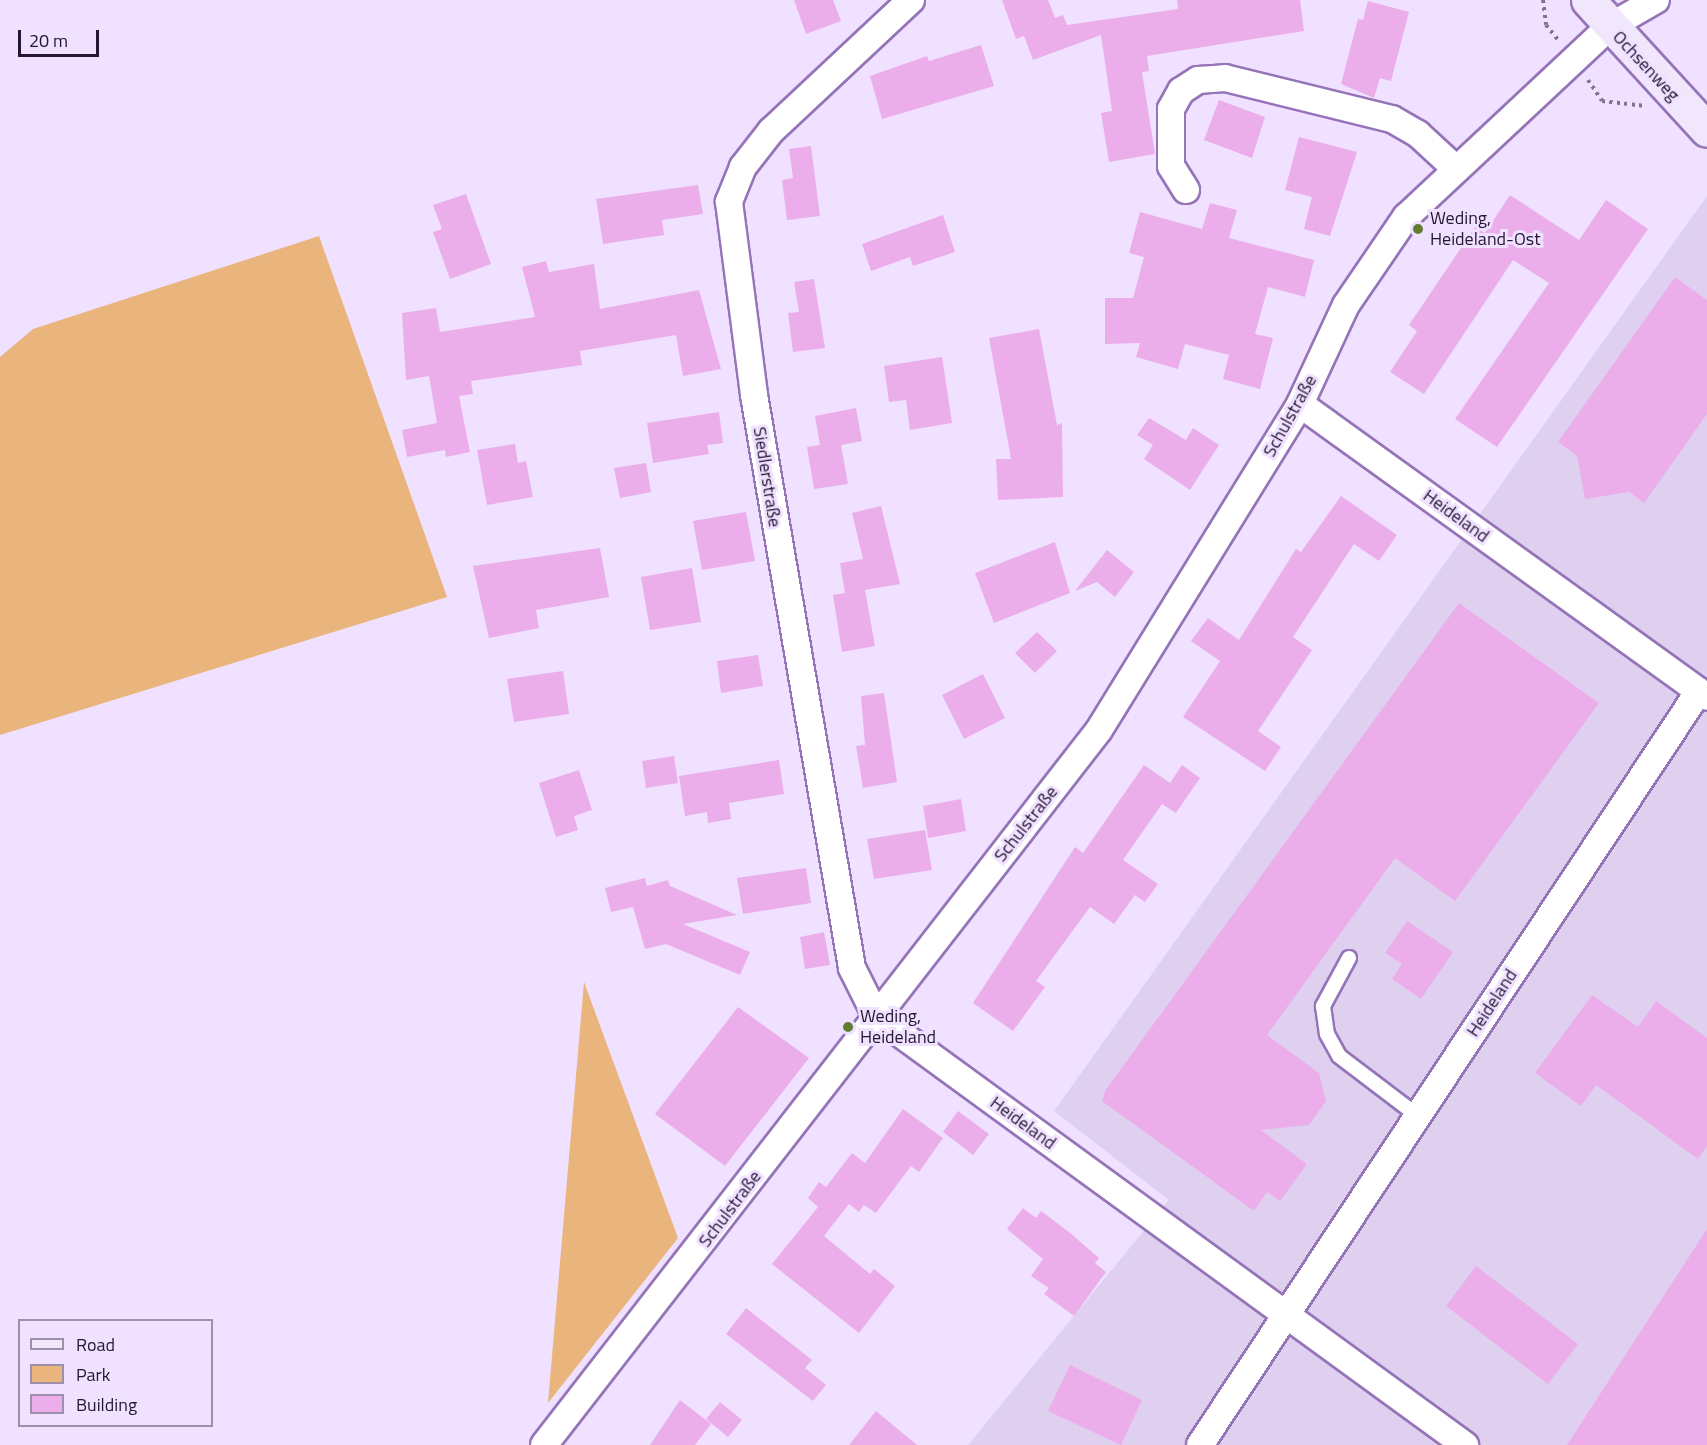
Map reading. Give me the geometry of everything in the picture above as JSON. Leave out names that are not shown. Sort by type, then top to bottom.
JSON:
[{"type":"main road","name":"Ochsenweg","points":[[1588,0],[1609,27],[1707,130]]},
{"type":"street","name":"Siedlerstraße","points":[[876,1016],[850,957],[756,406],[729,202],[743,167],[771,131],[911,0]]},
{"type":"street","name":"Schulstraße","points":[[544,1445],[1099,730],[1300,404],[1377,254],[1406,217],[1609,27],[1656,0]]},
{"type":"street","points":[[1186,190],[1171,166],[1171,109],[1181,91],[1198,80],[1225,78],[1392,119],[1418,134],[1456,169]]},
{"type":"street","name":"Heideland","points":[[1286,1316],[1703,694],[1300,404]]},
{"type":"street","name":"Heideland","points":[[876,1016],[1465,1445]]},
{"type":"street","points":[[1200,1445],[1286,1316]]},
{"type":"lane","points":[[1349,958],[1323,1006],[1327,1034],[1339,1056],[1418,1116]]},
{"type":"path","points":[[1543,0],[1546,25],[1602,100],[1647,106],[1667,88]]},
{"type":"shaded area","points":[[1707,196],[1707,1445],[968,1445],[1169,1200],[1054,1111]]},
{"type":"green space","points":[[319,236],[447,597],[0,735],[0,357],[33,329]]},
{"type":"green space","points":[[584,982],[678,1238],[548,1403]]},
{"type":"building","points":[[794,0],[833,0],[841,21],[806,34]]},
{"type":"building","points":[[1002,0],[1048,0],[1055,18],[1063,15],[1067,25],[1178,9],[1177,0],[1300,0],[1304,31],[1147,56],[1149,71],[1142,72],[1155,154],[1109,162],[1101,113],[1112,111],[1101,35],[1033,60],[1024,36],[1016,39]]},
{"type":"building","points":[[1368,1],[1409,12],[1391,81],[1380,78],[1374,98],[1341,84],[1358,19],[1363,20]]},
{"type":"building","points":[[981,45],[994,86],[882,119],[870,76],[927,56],[929,61]]},
{"type":"building","points":[[1219,100],[1265,117],[1252,158],[1204,140]]},
{"type":"building","points":[[1299,137],[1357,152],[1330,236],[1304,229],[1312,197],[1285,190]]},
{"type":"building","points":[[811,146],[820,216],[787,220],[782,180],[793,178],[789,149]]},
{"type":"building","points":[[698,185],[703,214],[662,220],[664,235],[603,244],[596,199]]},
{"type":"building","points":[[466,194],[491,264],[450,279],[433,232],[442,229],[433,205]]},
{"type":"building","points":[[1510,195],[1579,240],[1606,200],[1648,229],[1497,447],[1455,419],[1549,283],[1513,260],[1424,394],[1390,372],[1417,331],[1409,325],[1475,227],[1485,233]]},
{"type":"building","points":[[1210,203],[1237,210],[1229,238],[1314,260],[1305,297],[1268,287],[1255,334],[1273,338],[1260,389],[1223,379],[1229,355],[1185,344],[1178,369],[1136,357],[1140,343],[1105,344],[1105,298],[1133,298],[1144,257],[1129,253],[1140,212],[1202,229]]},
{"type":"building","points":[[943,215],[955,252],[913,266],[910,257],[871,271],[862,244]]},
{"type":"building","points":[[546,261],[549,272],[594,264],[600,309],[699,290],[721,369],[683,376],[676,335],[580,351],[582,365],[471,381],[473,394],[459,396],[470,452],[446,457],[445,450],[407,457],[402,430],[437,423],[429,376],[406,380],[402,313],[436,308],[440,332],[535,317],[522,267]]},
{"type":"building","points":[[1675,277],[1707,300],[1707,414],[1644,503],[1629,492],[1585,499],[1577,456],[1558,442]]},
{"type":"building","points":[[814,279],[825,348],[793,352],[788,313],[799,312],[794,282]]},
{"type":"building","points":[[1039,329],[1057,425],[1062,423],[1063,497],[998,500],[996,459],[1011,459],[989,338]]},
{"type":"building","points":[[942,357],[952,423],[910,430],[906,400],[889,402],[884,366]]},
{"type":"building","points":[[856,408],[862,441],[841,445],[848,484],[814,489],[807,447],[820,445],[815,416]]},
{"type":"building","points":[[719,412],[723,443],[707,445],[709,454],[653,463],[647,423]]},
{"type":"building","points":[[1149,418],[1186,440],[1193,428],[1219,445],[1190,490],[1144,459],[1153,445],[1137,435]]},
{"type":"building","points":[[515,444],[518,463],[526,461],[533,497],[487,505],[477,450]]},
{"type":"building","points":[[646,463],[651,492],[620,498],[614,468]]},
{"type":"building","points":[[1341,496],[1397,535],[1379,561],[1354,544],[1293,637],[1312,650],[1258,731],[1281,747],[1265,771],[1183,717],[1220,661],[1191,641],[1208,618],[1239,640],[1296,549],[1301,552]]},
{"type":"building","points":[[881,506],[900,584],[865,590],[875,646],[842,652],[833,595],[845,593],[840,563],[863,559],[852,513]]},
{"type":"building","points":[[746,512],[755,561],[702,570],[693,521]]},
{"type":"building","points":[[1055,542],[1070,593],[994,623],[975,573]]},
{"type":"building","points":[[600,548],[609,597],[536,610],[539,628],[489,638],[473,566]]},
{"type":"building","points":[[1107,550],[1134,572],[1115,597],[1097,582],[1075,591]]},
{"type":"building","points":[[692,568],[701,622],[650,630],[641,577]]},
{"type":"building","points":[[1459,603],[1599,703],[1455,901],[1395,858],[1267,1035],[1319,1073],[1326,1101],[1309,1125],[1261,1130],[1307,1164],[1280,1201],[1267,1192],[1254,1211],[1102,1101],[1105,1091]]},
{"type":"building","points":[[1037,632],[1057,651],[1035,673],[1015,653]]},
{"type":"building","points":[[758,655],[763,686],[721,693],[717,661]]},
{"type":"building","points":[[563,671],[569,714],[514,722],[507,679]]},
{"type":"building","points":[[983,674],[1005,718],[964,739],[942,695]]},
{"type":"building","points":[[884,693],[897,782],[863,788],[856,746],[865,745],[861,696]]},
{"type":"building","points":[[674,756],[678,783],[646,788],[642,761]]},
{"type":"building","points":[[779,760],[784,794],[729,803],[731,819],[708,823],[707,812],[685,816],[679,776]]},
{"type":"building","points":[[1144,765],[1170,783],[1182,765],[1200,778],[1176,813],[1162,804],[1123,860],[1158,884],[1145,902],[1135,895],[1114,924],[1090,907],[1036,981],[1045,987],[1013,1031],[973,1003],[1075,847],[1083,853]]},
{"type":"building","points":[[579,770],[592,810],[574,816],[578,830],[556,837],[539,783]]},
{"type":"building","points":[[961,799],[966,831],[928,838],[923,806]]},
{"type":"building","points":[[925,830],[932,870],[874,879],[867,839]]},
{"type":"building","points":[[806,868],[811,903],[743,914],[737,878]]},
{"type":"building","points":[[645,878],[647,886],[668,880],[670,886],[737,915],[683,924],[750,952],[740,975],[666,944],[645,949],[633,907],[611,912],[605,888]]},
{"type":"building","points":[[1407,921],[1453,952],[1421,999],[1392,979],[1402,964],[1385,953]]},
{"type":"building","points":[[824,932],[830,965],[805,969],[800,937]]},
{"type":"building","points":[[1592,995],[1638,1027],[1656,1001],[1707,1038],[1707,1146],[1698,1159],[1596,1085],[1581,1106],[1535,1073]]},
{"type":"building","points":[[738,1007],[809,1058],[725,1166],[655,1114]]},
{"type":"building","points":[[903,1109],[943,1138],[919,1172],[911,1166],[876,1213],[864,1205],[859,1212],[849,1204],[824,1236],[870,1274],[874,1269],[895,1286],[859,1333],[772,1264],[818,1207],[808,1198],[819,1182],[826,1187],[852,1153],[865,1163]]},
{"type":"building","points":[[958,1111],[989,1134],[973,1155],[943,1132]]},
{"type":"building","points":[[1023,1208],[1036,1218],[1041,1211],[1069,1232],[1099,1258],[1095,1263],[1106,1272],[1074,1316],[1044,1294],[1049,1288],[1031,1276],[1043,1259],[1007,1229]]},
{"type":"building","points":[[1707,1229],[1707,1445],[1567,1445]]},
{"type":"building","points":[[1476,1266],[1578,1344],[1548,1384],[1446,1306]]},
{"type":"building","points":[[746,1308],[812,1360],[805,1368],[826,1385],[813,1401],[726,1334]]},
{"type":"building","points":[[1070,1365],[1142,1400],[1121,1445],[1048,1411]]},
{"type":"building","points":[[680,1400],[711,1424],[695,1445],[650,1445]]},
{"type":"building","points":[[720,1402],[742,1420],[728,1437],[706,1419]]},
{"type":"building","points":[[876,1411],[917,1445],[849,1445]]},
{"type":"place","name":"Weding, Heideland-Ost","points":[[1418,229]]},
{"type":"place","name":"Weding, Heideland","points":[[848,1027]]}]
